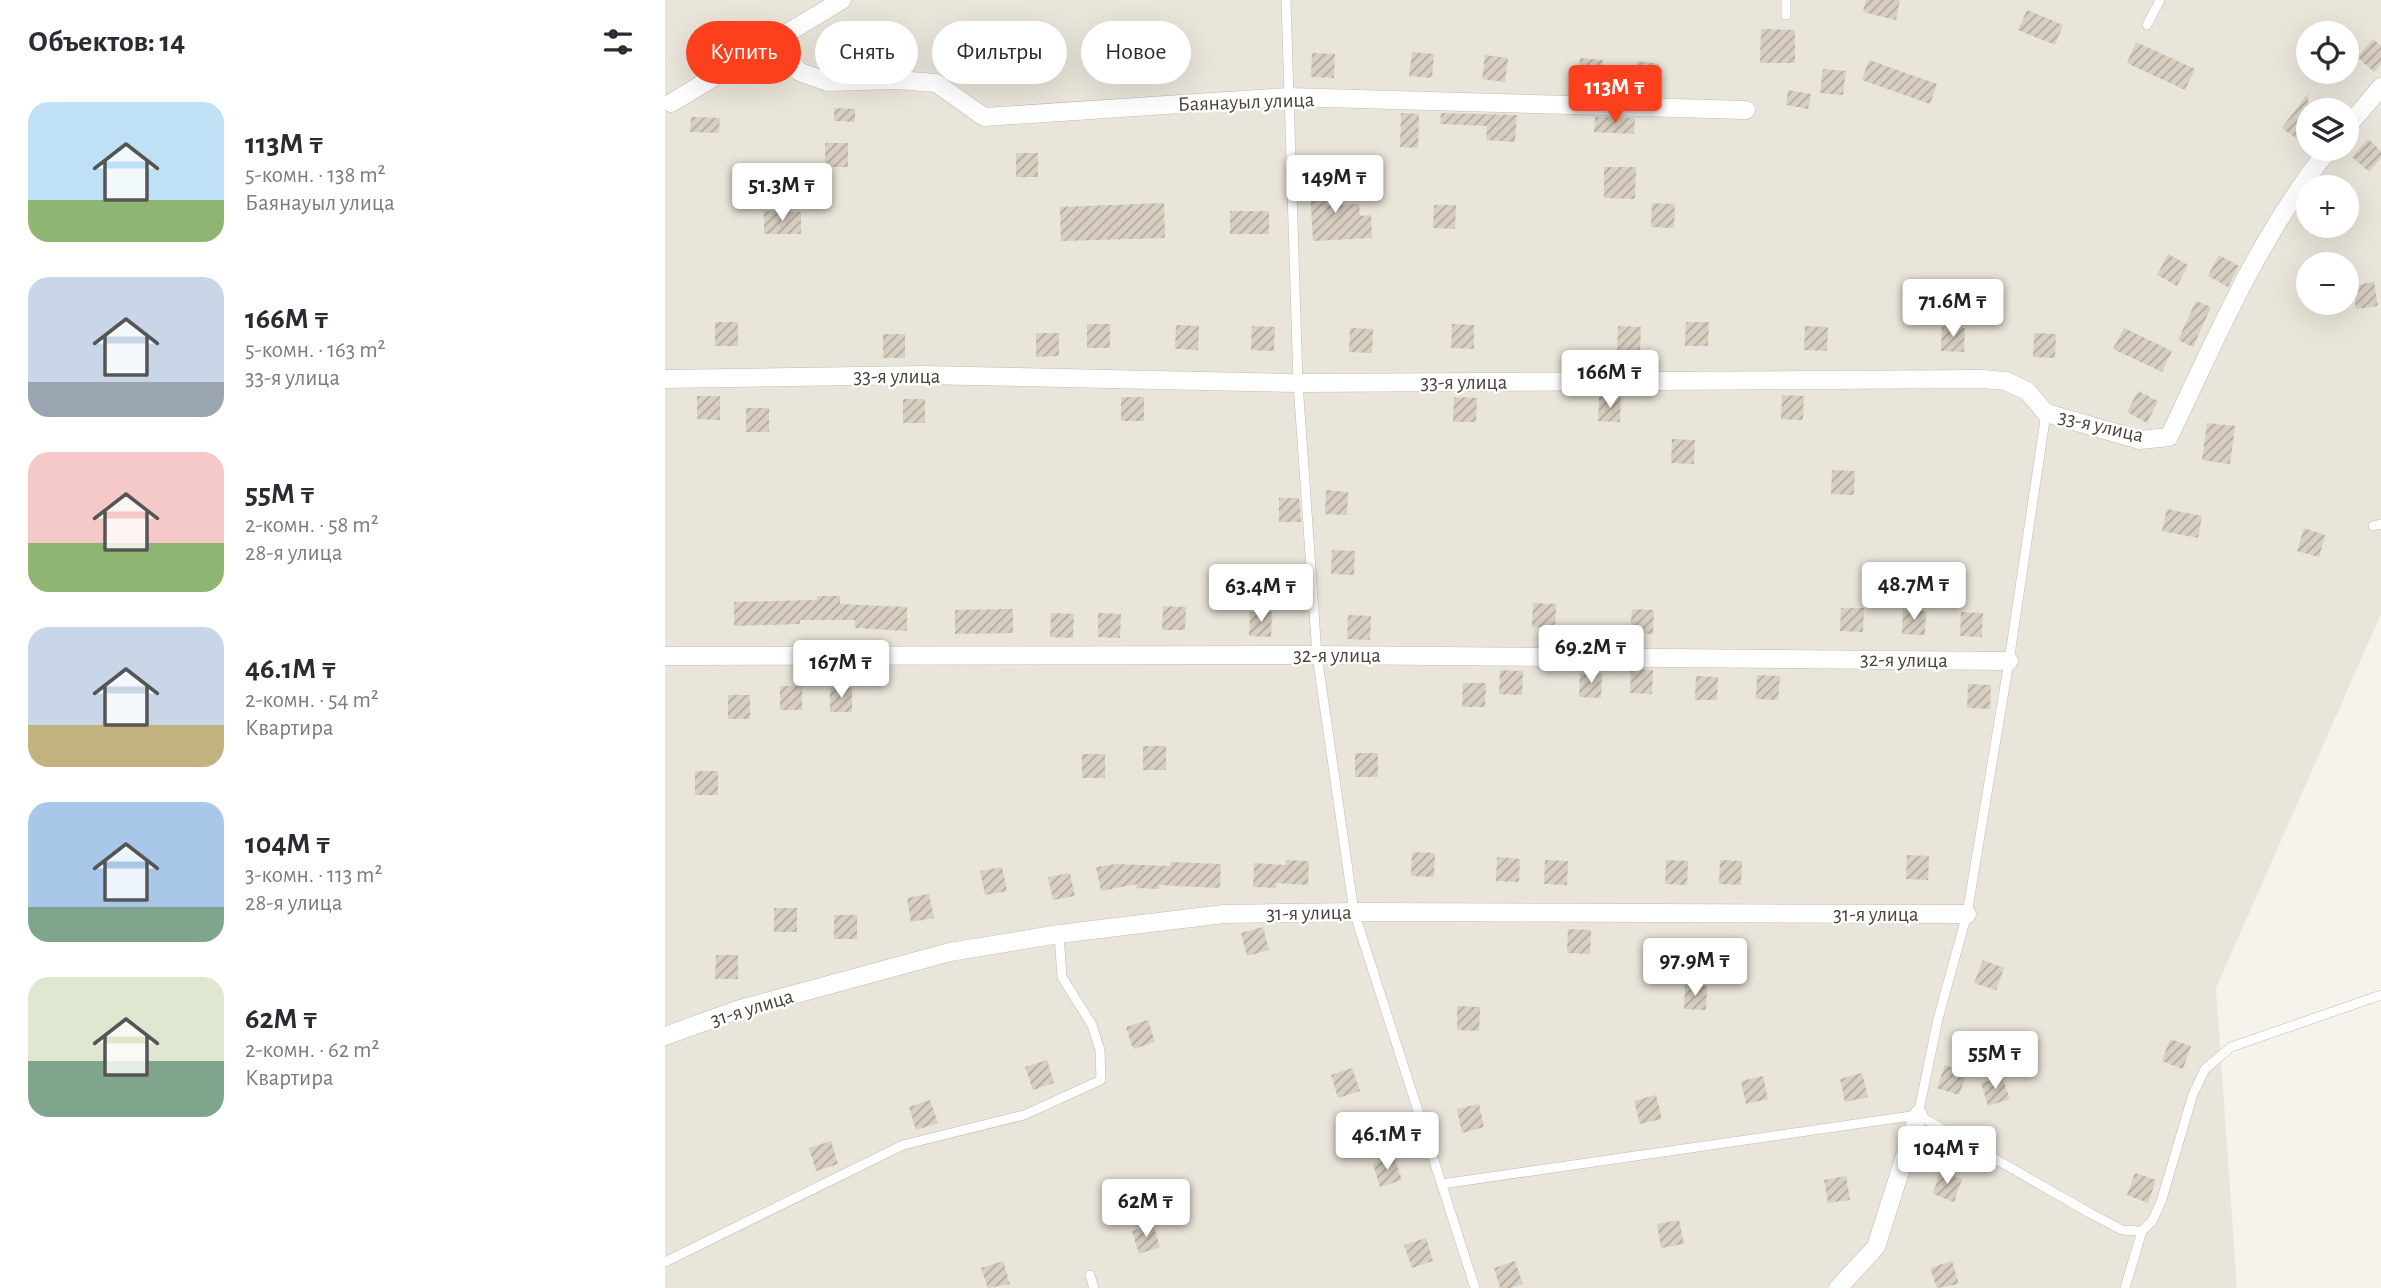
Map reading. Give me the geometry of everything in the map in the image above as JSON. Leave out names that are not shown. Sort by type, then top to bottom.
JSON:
[{"type":"street","points":[[801,25],[842,0]]},
{"type":"street","name":"Баянауыл улица","points":[[801,72],[828,82],[897,80],[936,83],[984,117],[1288,97],[1746,110]]},
{"type":"street","points":[[668,107],[705,84]]},
{"type":"street","points":[[2359,113],[2381,86]]},
{"type":"street","name":"33-я улица","points":[[665,379],[923,375],[1298,383],[1982,379],[2006,381],[2027,391],[2046,413],[2140,440],[2169,437],[2242,285],[2304,179],[2319,161]]},
{"type":"street","name":"32-я улица","points":[[665,656],[1317,655],[2009,661]]},
{"type":"street","name":"31-я улица","points":[[665,1036],[737,1010],[950,952],[1059,934],[1224,914],[1967,914]]},
{"type":"street","points":[[1838,1288],[1876,1247],[1918,1115]]},
{"type":"lane","points":[[1286,0],[1298,383],[1317,655],[1354,912],[1475,1288]]},
{"type":"lane","points":[[1786,0],[1786,15]]},
{"type":"lane","points":[[2147,25],[2161,0]]},
{"type":"lane","points":[[1918,1115],[1938,1018],[1967,914],[2046,413]]},
{"type":"lane","points":[[665,1262],[903,1145],[1024,1115],[1101,1080],[1100,1050],[1092,1025],[1062,977],[1059,934]]},
{"type":"lane","points":[[2125,1288],[2142,1231],[2152,1221],[2161,1202],[2193,1094],[2205,1069],[2231,1047],[2381,995]]},
{"type":"lane","points":[[1442,1184],[1918,1115],[2122,1230],[2142,1231]]},
{"type":"lane","points":[[1090,1275],[1094,1288]]},
{"type":"shaded area","points":[[665,0],[2381,0],[2381,614],[2216,988],[2237,1288],[665,1288]]},
{"type":"building","points":[[1866,0],[1900,0],[1896,20],[1863,12]]},
{"type":"building","points":[[2027,10],[2063,25],[2055,45],[2018,30]]},
{"type":"building","points":[[1761,29],[1795,30],[1795,63],[1760,63]]},
{"type":"building","points":[[2373,39],[2381,46],[2381,64],[2374,72],[2359,59],[2359,55]]},
{"type":"building","points":[[2136,42],[2195,69],[2185,90],[2127,63]]},
{"type":"building","points":[[1412,52],[1434,54],[1432,78],[1409,76]]},
{"type":"building","points":[[1312,53],[1335,54],[1334,78],[1311,77]]},
{"type":"building","points":[[1485,55],[1508,58],[1505,82],[1482,79]]},
{"type":"building","points":[[1580,58],[1603,60],[1600,84],[1578,82]]},
{"type":"building","points":[[1869,60],[1937,84],[1930,104],[1862,80]]},
{"type":"building","points":[[1637,61],[1659,64],[1657,87],[1634,85]]},
{"type":"building","points":[[1823,69],[1846,71],[1843,95],[1820,93]]},
{"type":"building","points":[[1788,90],[1811,94],[1808,109],[1786,105]]},
{"type":"building","points":[[834,108],[855,109],[855,122],[834,121]]},
{"type":"building","points":[[2296,109],[2296,138],[2282,128]]},
{"type":"building","points":[[1401,113],[1419,114],[1418,148],[1400,147]]},
{"type":"building","points":[[1441,113],[1517,115],[1515,142],[1486,140],[1487,126],[1440,124]]},
{"type":"building","points":[[691,117],[720,118],[719,133],[690,132]]},
{"type":"building","points":[[1595,117],[1635,118],[1634,134],[1594,132]]},
{"type":"building","points":[[2368,139],[2381,151],[2381,158],[2369,172],[2357,161],[2359,161],[2359,149]]},
{"type":"building","points":[[825,143],[848,143],[848,167],[825,167]]},
{"type":"building","points":[[1016,153],[1038,153],[1038,177],[1016,177]]},
{"type":"building","points":[[1604,167],[1636,167],[1635,199],[1604,198]]},
{"type":"building","points":[[1325,171],[1327,206],[1359,204],[1360,216],[1371,215],[1372,238],[1313,241],[1309,172]]},
{"type":"building","points":[[1164,203],[1165,238],[1061,241],[1060,207]]},
{"type":"building","points":[[1652,203],[1675,204],[1674,228],[1651,227]]},
{"type":"building","points":[[1434,205],[1456,205],[1455,229],[1433,228]]},
{"type":"building","points":[[764,211],[801,212],[801,234],[764,234]]},
{"type":"building","points":[[1230,211],[1269,211],[1269,234],[1230,234]]},
{"type":"building","points":[[2168,254],[2188,265],[2177,286],[2157,275]]},
{"type":"building","points":[[2219,255],[2239,266],[2228,287],[2208,276]]},
{"type":"building","points":[[2374,282],[2378,306],[2359,309],[2359,285]]},
{"type":"building","points":[[2196,301],[2211,307],[2193,347],[2178,340]]},
{"type":"building","points":[[715,322],[738,322],[738,346],[715,346]]},
{"type":"building","points":[[1686,322],[1709,322],[1708,346],[1685,346]]},
{"type":"building","points":[[1087,324],[1110,324],[1110,348],[1087,348]]},
{"type":"building","points":[[1452,324],[1474,325],[1474,349],[1451,348]]},
{"type":"building","points":[[1176,325],[1199,326],[1198,350],[1175,349]]},
{"type":"building","points":[[1252,326],[1275,327],[1274,351],[1251,350]]},
{"type":"building","points":[[1618,326],[1641,327],[1640,351],[1617,350]]},
{"type":"building","points":[[1805,326],[1828,327],[1827,351],[1804,350]]},
{"type":"building","points":[[1942,327],[1965,328],[1964,352],[1941,351]]},
{"type":"building","points":[[1350,328],[1373,329],[1372,353],[1349,352]]},
{"type":"building","points":[[2124,328],[2172,351],[2162,372],[2113,349]]},
{"type":"building","points":[[1036,333],[1059,333],[1059,356],[1036,357]]},
{"type":"building","points":[[2034,333],[2056,334],[2055,358],[2033,357]]},
{"type":"building","points":[[883,334],[905,334],[905,358],[883,358]]},
{"type":"building","points":[[2138,391],[2158,401],[2147,423],[2127,412]]},
{"type":"building","points":[[1782,395],[1804,396],[1803,420],[1781,419]]},
{"type":"building","points":[[697,396],[720,396],[720,420],[697,419]]},
{"type":"building","points":[[1121,397],[1144,397],[1144,421],[1121,421]]},
{"type":"building","points":[[1454,397],[1477,398],[1476,422],[1453,422]]},
{"type":"building","points":[[1599,397],[1621,398],[1620,422],[1598,421]]},
{"type":"building","points":[[903,399],[925,399],[925,423],[903,423]]},
{"type":"building","points":[[746,408],[769,408],[769,432],[746,432]]},
{"type":"building","points":[[2207,423],[2235,426],[2230,464],[2202,460]]},
{"type":"building","points":[[1672,439],[1695,440],[1694,464],[1671,463]]},
{"type":"building","points":[[1832,470],[1855,471],[1854,495],[1831,494]]},
{"type":"building","points":[[1326,490],[1348,492],[1347,515],[1325,514]]},
{"type":"building","points":[[1279,498],[1299,498],[1301,522],[1279,522]]},
{"type":"building","points":[[2167,509],[2202,516],[2198,538],[2162,531]]},
{"type":"building","points":[[2304,528],[2325,535],[2319,557],[2297,551]]},
{"type":"building","points":[[1332,550],[1355,551],[1354,575],[1331,574]]},
{"type":"building","points":[[817,596],[840,596],[840,604],[907,607],[907,631],[855,628],[855,620],[800,620],[800,624],[734,626],[734,602],[817,600]]},
{"type":"building","points":[[1533,603],[1556,604],[1555,628],[1532,627]]},
{"type":"building","points":[[1163,606],[1186,607],[1185,630],[1162,630]]},
{"type":"building","points":[[1841,608],[1864,608],[1863,632],[1840,631]]},
{"type":"building","points":[[1013,609],[1013,633],[955,634],[955,610]]},
{"type":"building","points":[[1632,609],[1654,610],[1653,634],[1630,633]]},
{"type":"building","points":[[1903,610],[1926,611],[1925,635],[1902,634]]},
{"type":"building","points":[[1250,612],[1272,612],[1271,637],[1249,636]]},
{"type":"building","points":[[1961,612],[1983,613],[1982,637],[1960,636]]},
{"type":"building","points":[[1051,613],[1074,614],[1073,638],[1050,637]]},
{"type":"building","points":[[1098,613],[1121,614],[1120,638],[1098,637]]},
{"type":"building","points":[[1348,615],[1371,616],[1370,640],[1347,639]]},
{"type":"building","points":[[1631,669],[1653,670],[1652,694],[1630,693]]},
{"type":"building","points":[[1500,670],[1523,671],[1522,695],[1499,694]]},
{"type":"building","points":[[1580,673],[1602,674],[1601,698],[1579,697]]},
{"type":"building","points":[[1757,675],[1780,676],[1778,700],[1756,699]]},
{"type":"building","points":[[1696,676],[1718,677],[1717,700],[1695,700]]},
{"type":"building","points":[[1463,683],[1486,683],[1485,707],[1462,707]]},
{"type":"building","points":[[1968,684],[1991,685],[1990,709],[1967,708]]},
{"type":"building","points":[[780,686],[802,686],[802,710],[780,710]]},
{"type":"building","points":[[830,688],[852,688],[852,712],[830,712]]},
{"type":"building","points":[[728,695],[750,695],[750,719],[728,719]]},
{"type":"building","points":[[1143,746],[1166,746],[1166,770],[1143,770]]},
{"type":"building","points":[[1355,753],[1378,753],[1378,777],[1355,777]]},
{"type":"building","points":[[1082,754],[1105,754],[1105,778],[1082,778]]},
{"type":"building","points":[[695,771],[718,771],[718,795],[695,795]]},
{"type":"building","points":[[1412,852],[1435,853],[1434,877],[1411,876]]},
{"type":"building","points":[[1907,855],[1929,856],[1928,880],[1906,879]]},
{"type":"building","points":[[1497,857],[1520,859],[1519,882],[1496,881]]},
{"type":"building","points":[[1286,860],[1309,861],[1308,885],[1276,883],[1276,888],[1253,887],[1254,863],[1286,865]]},
{"type":"building","points":[[1545,860],[1568,861],[1567,885],[1544,884]]},
{"type":"building","points":[[1666,860],[1688,861],[1687,885],[1665,884]]},
{"type":"building","points":[[1720,860],[1742,861],[1741,885],[1719,884]]},
{"type":"building","points":[[1171,862],[1221,864],[1220,888],[1159,885],[1159,889],[1136,888],[1137,884],[1101,891],[1096,867],[1117,864],[1170,866]]},
{"type":"building","points":[[1002,867],[1007,891],[985,895],[980,871]]},
{"type":"building","points":[[1070,873],[1075,896],[1053,900],[1048,877]]},
{"type":"building","points":[[929,894],[934,918],[911,922],[907,898]]},
{"type":"building","points":[[774,908],[797,908],[797,932],[774,932]]},
{"type":"building","points":[[834,915],[857,915],[857,939],[834,939]]},
{"type":"building","points":[[1263,927],[1269,950],[1247,956],[1241,933]]},
{"type":"building","points":[[1568,929],[1591,930],[1590,954],[1567,953]]},
{"type":"building","points":[[716,955],[738,955],[738,979],[715,979]]},
{"type":"building","points":[[1983,960],[2004,968],[1996,990],[1974,983]]},
{"type":"building","points":[[1685,985],[1707,986],[1706,1010],[1684,1009]]},
{"type":"building","points":[[1457,1006],[1480,1007],[1479,1031],[1457,1030]]},
{"type":"building","points":[[1148,1020],[1155,1042],[1133,1049],[1126,1027]]},
{"type":"building","points":[[2170,1039],[2191,1046],[2183,1069],[2162,1061]]},
{"type":"building","points":[[1047,1060],[1054,1083],[1033,1090],[1025,1067]]},
{"type":"building","points":[[1945,1065],[1967,1073],[1959,1095],[1937,1088]]},
{"type":"building","points":[[1352,1068],[1360,1091],[1338,1098],[1331,1075]]},
{"type":"building","points":[[1862,1073],[1868,1097],[1845,1102],[1840,1079]]},
{"type":"building","points":[[1763,1076],[1768,1099],[1746,1104],[1741,1081]]},
{"type":"building","points":[[2002,1077],[2010,1099],[1988,1106],[1981,1083]]},
{"type":"building","points":[[1656,1095],[1662,1119],[1640,1124],[1634,1101]]},
{"type":"building","points":[[930,1100],[938,1123],[916,1130],[909,1107]]},
{"type":"building","points":[[1479,1104],[1484,1127],[1462,1133],[1457,1109]]},
{"type":"building","points":[[831,1141],[838,1164],[816,1171],[809,1148]]},
{"type":"building","points":[[1394,1157],[1402,1180],[1380,1187],[1373,1164]]},
{"type":"building","points":[[1940,1171],[1962,1179],[1954,1202],[1933,1194]]},
{"type":"building","points":[[2135,1173],[2156,1180],[2148,1203],[2127,1195]]},
{"type":"building","points":[[1846,1176],[1850,1200],[1828,1203],[1824,1180]]},
{"type":"building","points":[[1679,1220],[1684,1244],[1661,1248],[1657,1224]]},
{"type":"building","points":[[1153,1224],[1160,1247],[1139,1254],[1132,1231]]},
{"type":"building","points":[[1426,1238],[1433,1261],[1412,1268],[1404,1245]]},
{"type":"building","points":[[1003,1261],[1010,1284],[988,1288],[981,1268]]},
{"type":"building","points":[[1515,1261],[1523,1284],[1500,1288],[1494,1268]]},
{"type":"building","points":[[1952,1261],[1959,1284],[1937,1288],[1930,1268]]}]
